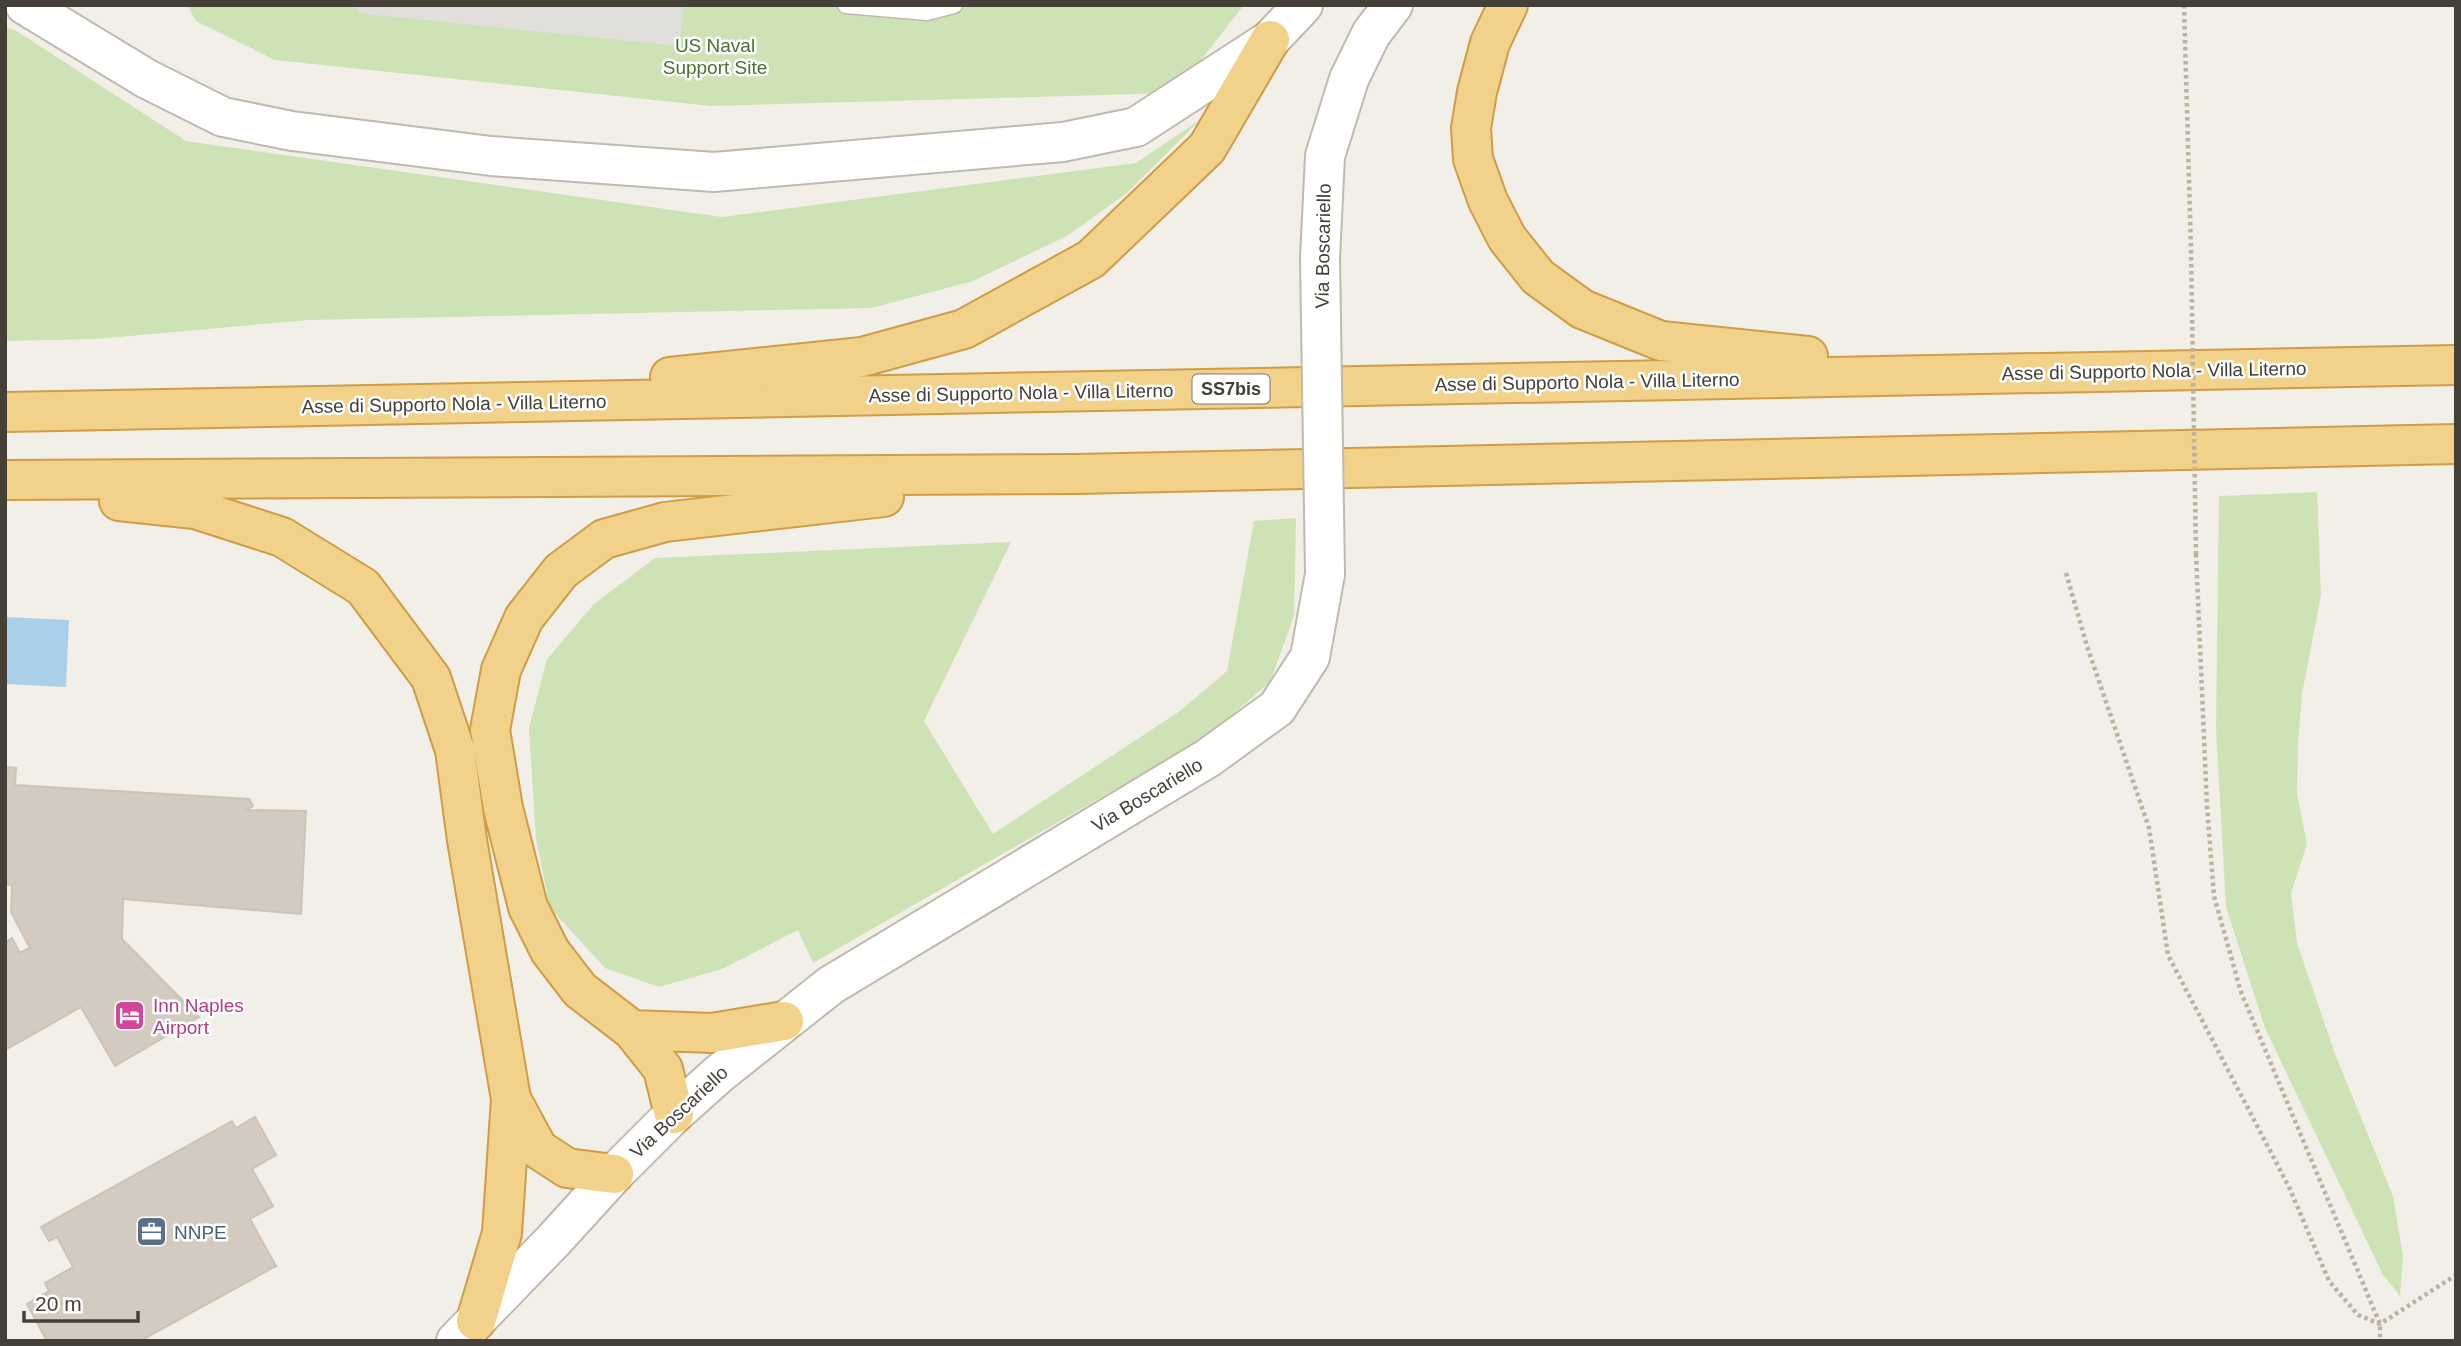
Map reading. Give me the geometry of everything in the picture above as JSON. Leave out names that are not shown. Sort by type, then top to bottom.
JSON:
[{"type":"highway","points":[[1508,5],[1490,43],[1477,92],[1471,128],[1473,159],[1488,201],[1507,238],[1538,277],[1582,309],[1661,341],[1789,355],[2041,373]]},
{"type":"highway","points":[[409,405],[862,357],[964,329],[1091,259],[1207,148],[1270,40]]},
{"type":"highway","name":"Asse di Supporto Nola - Villa Literno","points":[[5,412],[2456,365]]},
{"type":"highway","points":[[5,480],[1076,474],[2456,444]]},
{"type":"highway","points":[[674,1114],[663,1069],[632,1030],[580,990],[550,951],[528,907],[503,808],[490,730],[501,670],[524,618],[561,571],[604,539],[665,522],[1076,474]]},
{"type":"highway","points":[[5,489],[195,509],[282,537],[363,587],[431,678],[455,750],[511,1099],[502,1233],[466,1331]]},
{"type":"highway","points":[[632,1030],[712,1033],[784,1021]]},
{"type":"highway","points":[[511,1099],[538,1149],[567,1168],[614,1174]]},
{"type":"street","points":[[25,5],[147,79],[223,117],[292,131],[491,156],[714,172],[1063,142],[1136,127],[1270,40],[1303,5]]},
{"type":"street","name":"Via Boscariello","points":[[466,1331],[674,1114],[784,1021],[831,985],[1208,758],[1277,708],[1310,657],[1325,574],[1320,258],[1325,156],[1349,79],[1371,34],[1393,5]]},
{"type":"lane","points":[[846,5],[927,12],[954,5]]},
{"type":"path","points":[[2184,5],[2196,554],[2207,806],[2214,896],[2241,992],[2380,1324],[2380,1341]]},
{"type":"path","points":[[2066,573],[2087,646],[2149,828],[2168,955],[2289,1187],[2329,1280],[2358,1315],[2380,1324]]},
{"type":"path","points":[[2380,1324],[2456,1275]]},
{"type":"green space","name":"US Naval Support Site","points":[[187,5],[1244,5],[1175,93],[711,106],[275,60],[196,21]]},
{"type":"green space","points":[[5,27],[15,30],[186,141],[722,217],[1136,163],[1201,119],[1127,193],[1067,236],[973,281],[872,308],[308,320],[96,339],[5,341]]},
{"type":"green space","points":[[2317,492],[2321,595],[2302,694],[2298,744],[2297,794],[2307,844],[2291,893],[2297,943],[2335,1054],[2393,1196],[2403,1257],[2400,1296],[2383,1275],[2265,1028],[2226,907],[2216,729],[2219,496]]},
{"type":"green space","points":[[1296,518],[1294,616],[1270,682],[1206,737],[813,963],[798,930],[722,969],[659,987],[605,968],[550,908],[536,839],[529,728],[547,659],[594,604],[655,558],[1011,542],[924,721],[993,834],[1180,711],[1227,671],[1254,521]]},
{"type":"shaded area","points":[[358,5],[684,5],[679,46],[357,13]]},
{"type":"water","points":[[5,617],[69,620],[66,687],[5,684]]},
{"type":"building","points":[[5,767],[16,768],[15,785],[249,799],[253,806],[247,810],[306,811],[301,914],[123,899],[122,939],[199,1017],[115,1066],[81,1007],[5,1050],[5,940],[6,942],[12,938],[20,953],[30,948],[11,912],[12,885],[5,884]]},
{"type":"building","name":"NNPE","points":[[255,1117],[276,1155],[252,1169],[273,1206],[250,1219],[276,1266],[140,1341],[47,1341],[27,1304],[49,1291],[45,1283],[73,1267],[57,1237],[49,1241],[41,1227],[232,1121],[236,1128]]},
{"type":"place","name":"Inn Naples Airport","points":[[130,1016]]},
{"type":"place","name":"NNPE","points":[[151,1232]]}]
